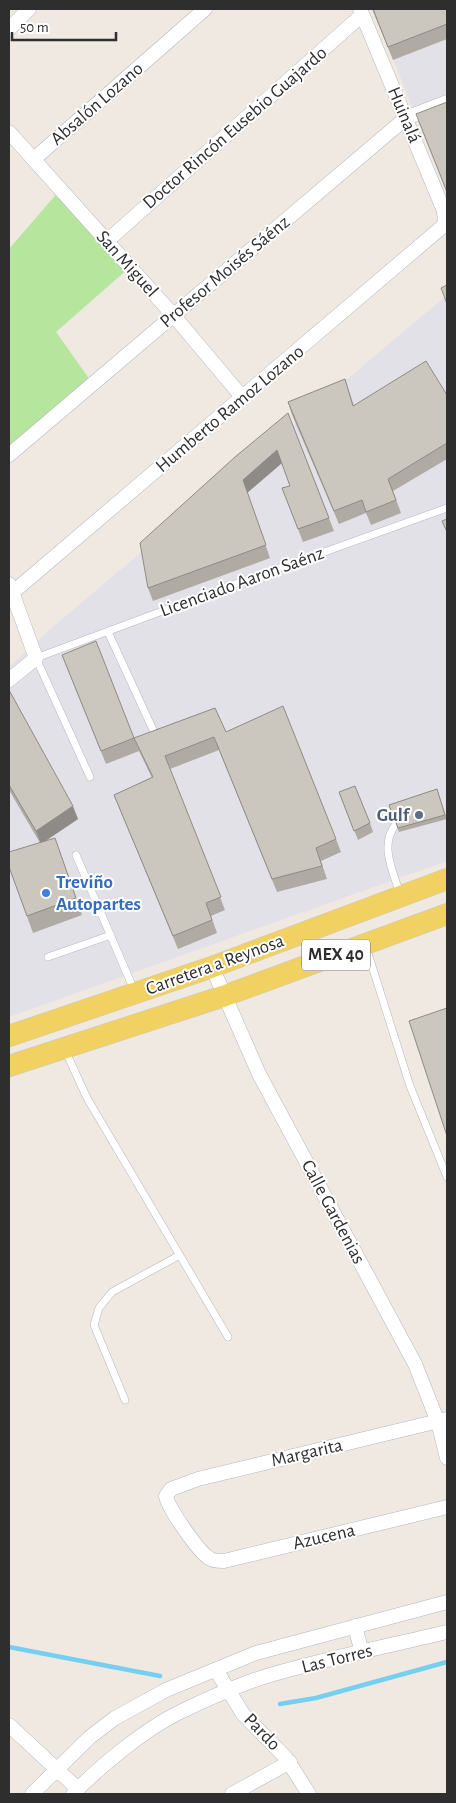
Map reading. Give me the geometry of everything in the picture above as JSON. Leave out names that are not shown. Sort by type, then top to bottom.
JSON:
[{"type":"main road","name":"Carretera a Reynosa","points":[[9,1036],[212,967],[447,879]]},
{"type":"main road","name":"Carretera a Reynosa","points":[[9,1066],[224,996],[447,914]]},
{"type":"street","points":[[9,29],[29,9]]},
{"type":"street","name":"Absalón Lozano","points":[[34,159],[205,9]]},
{"type":"street","name":"Huinalá","points":[[361,12],[444,211],[445,222]]},
{"type":"street","name":"Doctor Rincón Eusebio Guajardo","points":[[107,240],[361,12]]},
{"type":"street","name":"Profesor Moisés Sáénz","points":[[9,455],[406,118],[447,102]]},
{"type":"street","name":"San Miguel","points":[[9,132],[174,316],[243,398]]},
{"type":"street","name":"Humberto Ramoz Lozano","points":[[10,589],[243,398],[437,233],[445,222]]},
{"type":"street","points":[[9,680],[36,658],[10,589]]},
{"type":"street","name":"Calle Gardenias","points":[[212,967],[259,1074],[414,1364],[442,1421],[447,1458]]},
{"type":"street","name":"Margarita","points":[[203,1553],[167,1502],[166,1496],[168,1492],[176,1486],[198,1479],[442,1421]]},
{"type":"street","name":"Azucena","points":[[203,1553],[214,1561],[224,1561],[447,1507]]},
{"type":"street","points":[[32,1794],[90,1736],[115,1718],[166,1690],[256,1653],[447,1602]]},
{"type":"street","points":[[355,1626],[362,1652]]},
{"type":"street","name":"Las Torres","points":[[76,1792],[108,1762],[157,1726],[228,1691],[269,1676],[447,1632]]},
{"type":"street","name":"Pardo","points":[[216,1670],[242,1714],[290,1762],[309,1794]]},
{"type":"street","points":[[9,1725],[57,1768],[76,1792]]},
{"type":"street","points":[[232,1794],[290,1762]]},
{"type":"lane","name":"Licenciado Aaron Saénz","points":[[36,658],[447,508]]},
{"type":"lane","points":[[108,632],[154,732]]},
{"type":"lane","points":[[36,658],[90,777]]},
{"type":"lane","points":[[396,824],[390,831],[387,840],[388,851],[401,896]]},
{"type":"lane","points":[[76,855],[135,993]]},
{"type":"lane","points":[[48,957],[111,935]]},
{"type":"lane","points":[[365,944],[410,1086],[447,1177]]},
{"type":"lane","points":[[64,1048],[87,1098],[228,1337]]},
{"type":"lane","points":[[125,1400],[94,1325],[99,1308],[112,1292],[180,1255]]},
{"type":"shaded area","points":[[373,9],[447,9],[447,194]]},
{"type":"shaded area","points":[[447,295],[447,861],[9,1017],[9,667],[49,630]]},
{"type":"green space","points":[[60,190],[130,267],[56,332],[93,384],[9,455],[9,249]]},
{"type":"building","points":[[373,9],[447,9],[447,24],[388,47]]},
{"type":"building","points":[[447,102],[447,192],[416,114]]},
{"type":"building","points":[[447,285],[447,304],[441,288]]},
{"type":"building","points":[[426,361],[447,395],[447,443],[388,479],[396,500],[366,512],[362,500],[334,511],[288,402],[345,379],[353,406]]},
{"type":"building","points":[[288,413],[329,518],[298,529],[282,488],[290,486],[277,450],[243,480],[266,545],[148,588],[140,543],[235,457]]},
{"type":"building","points":[[447,519],[447,532],[442,521]]},
{"type":"building","points":[[96,641],[134,738],[101,751],[62,655]]},
{"type":"building","points":[[9,690],[73,806],[36,831],[9,785]]},
{"type":"building","points":[[283,706],[336,839],[316,848],[322,866],[272,879],[214,737],[165,756],[221,897],[206,903],[212,920],[173,936],[114,795],[153,777],[134,738],[215,708],[226,732]]},
{"type":"building","points":[[355,786],[370,823],[354,831],[339,792]]},
{"type":"building","name":"Gulf","points":[[437,789],[445,815],[398,828],[389,805]]},
{"type":"building","name":"Treviño Autopartes","points":[[55,838],[76,898],[27,916],[9,867],[9,852]]},
{"type":"building","points":[[447,1008],[447,1136],[409,1021]]},
{"type":"waterway","points":[[9,1647],[160,1676]]},
{"type":"waterway","points":[[280,1704],[316,1698],[447,1662]]},
{"type":"place","name":"Gulf","points":[[419,815]]},
{"type":"place","name":"Treviño Autopartes","points":[[46,893]]}]
